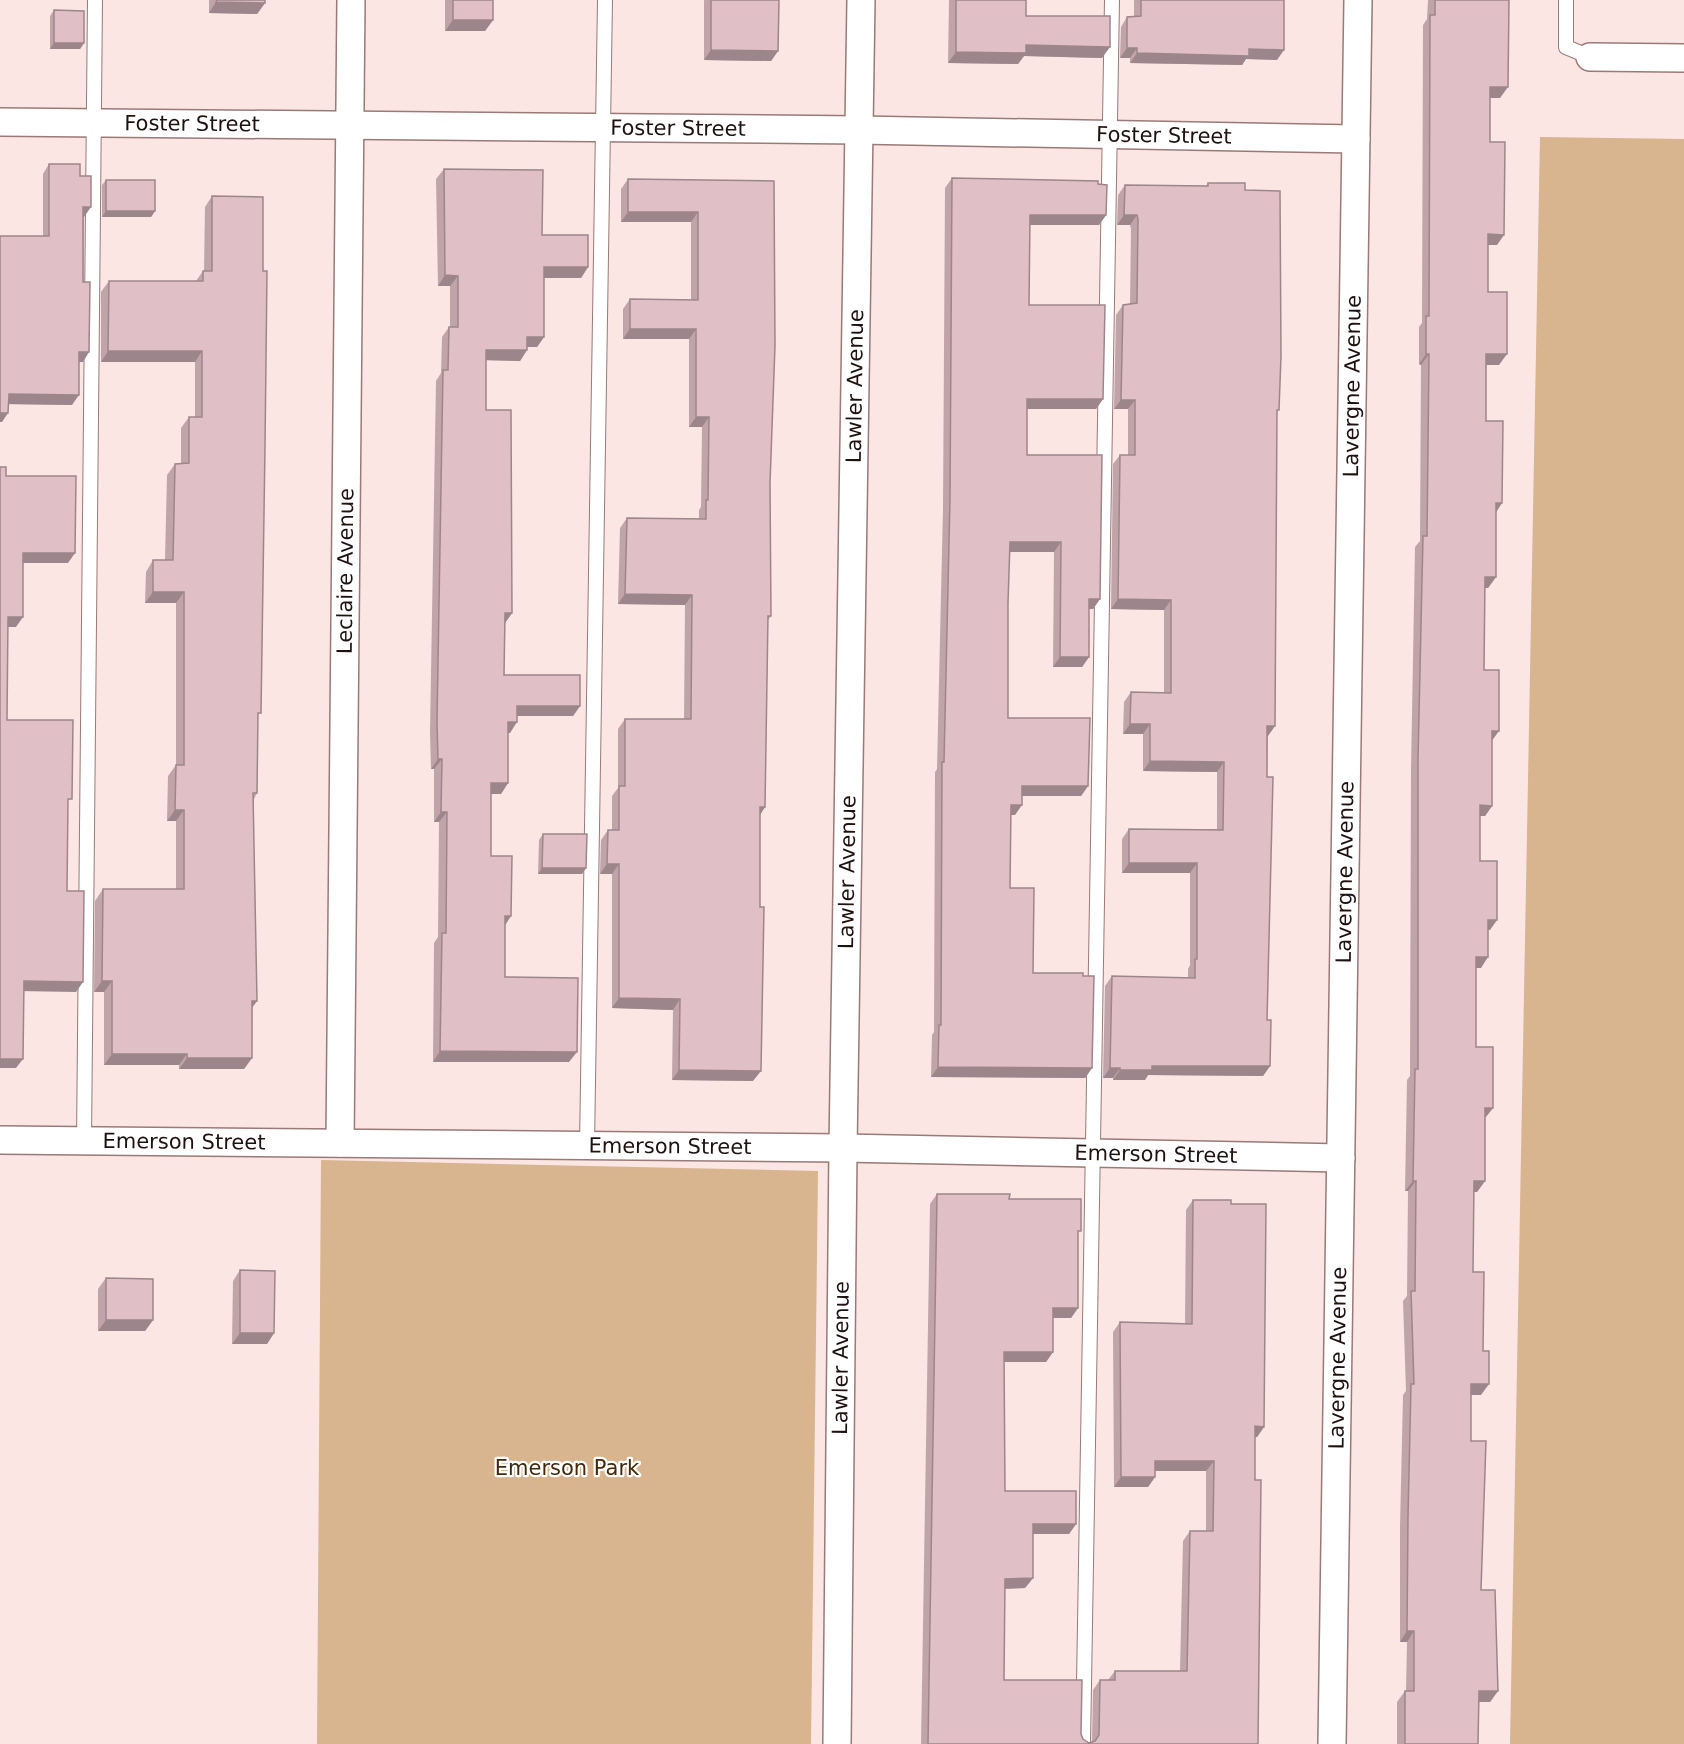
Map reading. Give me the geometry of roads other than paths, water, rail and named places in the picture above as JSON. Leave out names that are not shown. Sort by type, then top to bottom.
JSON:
[{"type":"street","name":"Leclaire Avenue","points":[[340,1143],[351,0]]},
{"type":"street","name":"Lawler Avenue","points":[[837,1744],[843,1148],[861,0]]},
{"type":"street","name":"Lavergne Avenue","points":[[1332,1744],[1358,0]]},
{"type":"street","points":[[1590,57],[1684,58]]},
{"type":"street","name":"Foster Street","points":[[0,122],[859,130],[1356,139]]},
{"type":"street","name":"Emerson Street","points":[[0,1140],[843,1148],[1341,1158]]},
{"type":"lane","points":[[84,1141],[95,0]]},
{"type":"lane","points":[[586,1146],[605,0]]},
{"type":"lane","points":[[1083,1744],[1112,0]]},
{"type":"lane","points":[[1566,0],[1566,47],[1590,57]]},
{"type":"park label","name":"Emerson Park","points":[[567,1468]]}]
